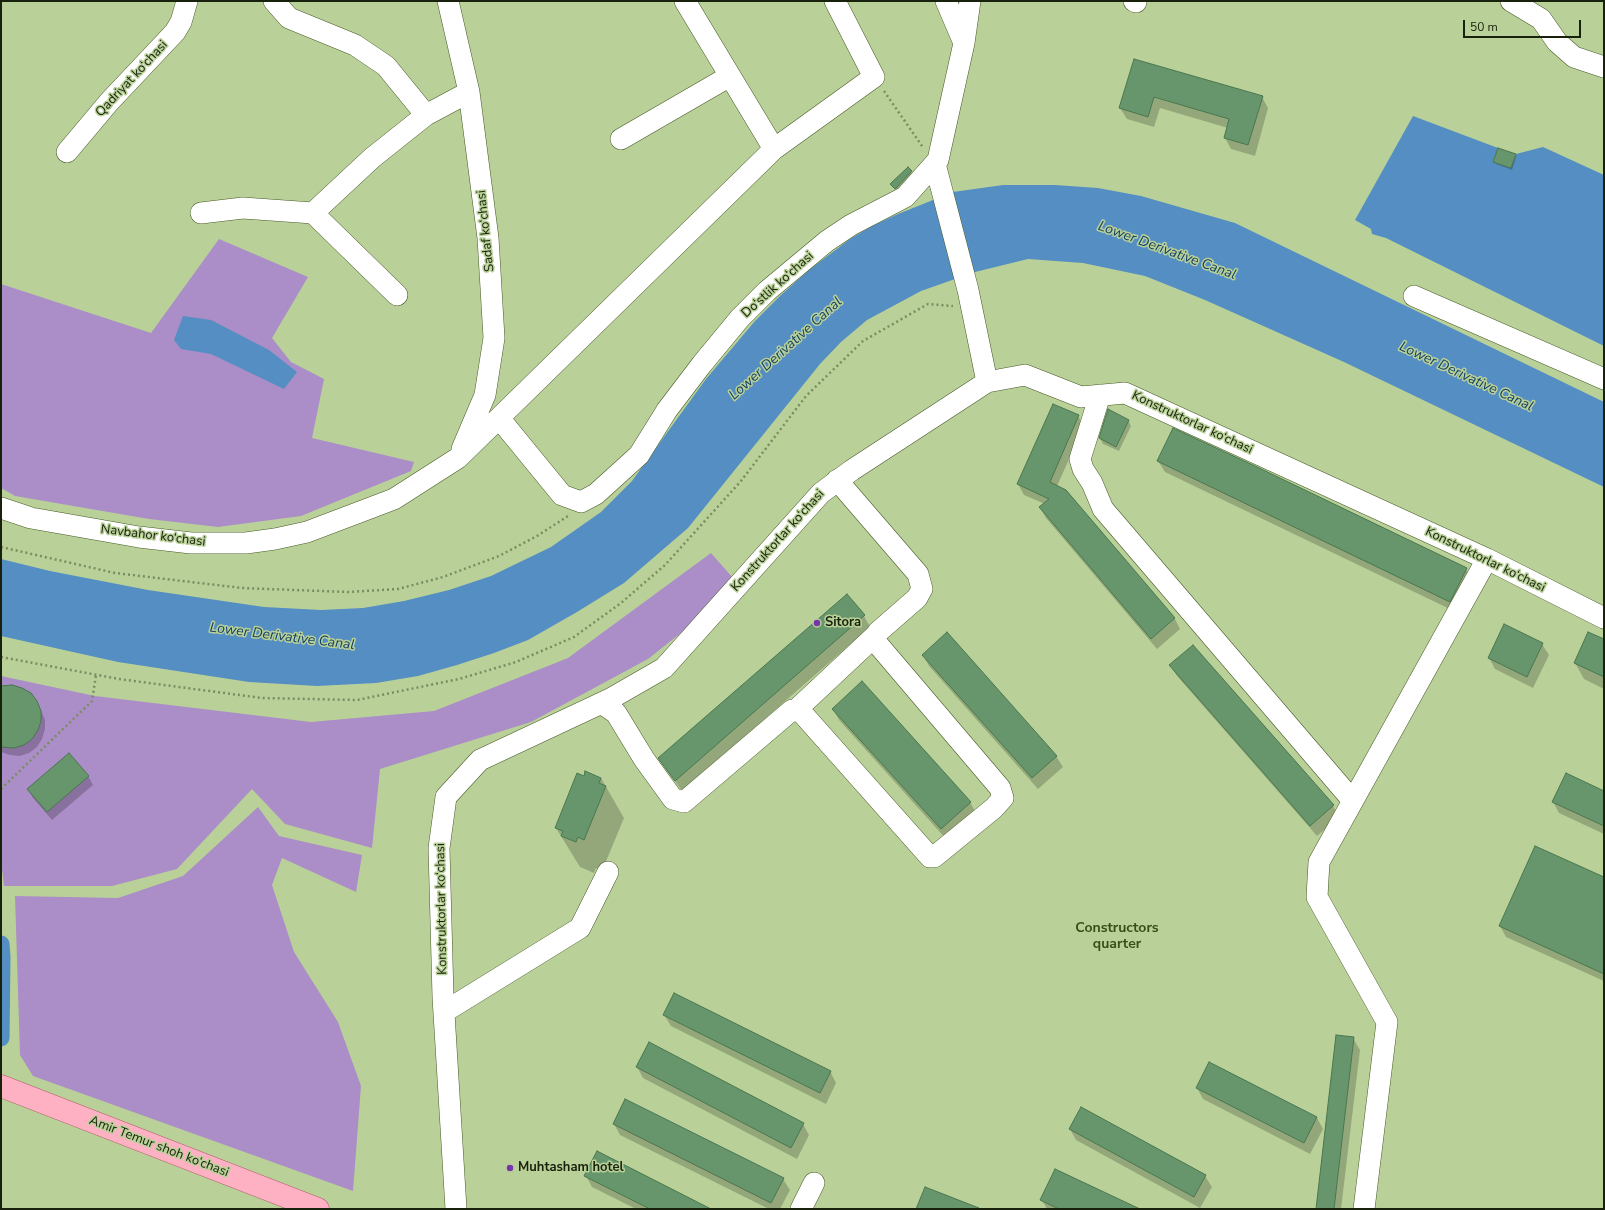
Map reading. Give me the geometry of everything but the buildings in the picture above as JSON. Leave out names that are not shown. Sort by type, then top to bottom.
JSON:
[{"type":"main road","name":"Amir Temur shoh ko‘chasi","points":[[1,1086],[318,1209]]},
{"type":"street","name":"Qadriyat ko‘chasi","points":[[67,152],[110,102],[175,32],[187,1]]},
{"type":"street","points":[[274,1],[289,18],[355,45],[386,66],[426,115]]},
{"type":"street","name":"Sadaf ko‘chasi","points":[[448,1],[469,92],[488,238],[494,338],[485,395],[458,458]]},
{"type":"street","points":[[685,1],[774,149]]},
{"type":"street","points":[[458,458],[774,149],[874,77],[835,1]]},
{"type":"street","points":[[946,1],[964,43]]},
{"type":"street","name":"Do‘stlik ko‘chasi","points":[[562,495],[581,502],[596,494],[639,455],[667,410],[702,364],[740,318],[767,291],[833,237],[851,225],[905,197],[935,164],[938,160],[964,43],[970,1]]},
{"type":"street","points":[[1511,1],[1541,19],[1557,42],[1574,58],[1604,67]]},
{"type":"street","points":[[621,139],[730,76]]},
{"type":"street","points":[[313,213],[372,158],[426,115],[469,92]]},
{"type":"street","points":[[935,164],[970,298],[987,382]]},
{"type":"street","points":[[201,213],[243,208],[313,213],[397,295]]},
{"type":"street","points":[[1414,296],[1604,379]]},
{"type":"street","name":"Konstruktorlar ko‘chasi","points":[[456,1209],[444,1012],[440,848],[446,797],[480,760],[601,703],[664,668],[821,493],[837,480],[987,382],[1025,375],[1081,397],[1125,393],[1487,559],[1604,618]]},
{"type":"street","points":[[1100,396],[1080,459],[1083,469],[1092,483],[1103,509],[1353,801]]},
{"type":"street","points":[[499,418],[562,495]]},
{"type":"street","name":"Navbahor ko‘chasi","points":[[1,508],[31,518],[139,537],[191,543],[246,543],[275,539],[307,532],[352,516],[394,499],[458,458]]},
{"type":"street","points":[[601,703],[616,713],[644,759],[673,799],[684,802],[792,710],[796,710],[874,636],[917,598],[922,589],[918,574],[837,480]]},
{"type":"street","points":[[1364,1209],[1387,1022],[1317,897],[1320,862],[1487,559]]},
{"type":"street","points":[[796,710],[802,713],[930,857],[934,857],[994,808],[1003,798],[1000,788],[880,648],[874,636]]},
{"type":"street","points":[[444,1012],[580,928],[608,872]]},
{"type":"street","points":[[801,1209],[814,1183]]},
{"type":"path","points":[[874,77],[935,164]]},
{"type":"path","points":[[1,657],[119,679],[262,698],[357,700],[459,679],[516,662],[574,637],[621,603],[665,565],[741,481],[806,396],[863,341],[928,304],[970,298]]},
{"type":"path","points":[[1,547],[115,573],[242,588],[348,592],[398,589],[442,577],[499,556],[537,536],[570,515],[562,495]]},
{"type":"path","points":[[1,789],[92,701],[96,675]]},
{"type":"shaded area","points":[[219,239],[308,277],[272,338],[291,362],[324,379],[312,438],[414,462],[411,471],[301,516],[218,527],[149,519],[15,496],[1,488],[1,284],[151,333]]},
{"type":"shaded area","points":[[711,553],[740,586],[648,659],[531,722],[380,769],[372,848],[285,824],[252,789],[177,869],[112,886],[4,886],[1,861],[1,676],[95,696],[311,722],[434,711],[568,658]]},
{"type":"shaded area","points":[[258,807],[279,836],[362,855],[356,892],[282,858],[272,885],[294,952],[338,1022],[361,1086],[353,1191],[33,1076],[20,1055],[15,896],[118,898],[183,876]]},
{"type":"water","points":[[1413,116],[1498,148],[1493,162],[1510,168],[1516,154],[1543,147],[1604,175],[1604,346],[1386,238],[1372,234],[1371,229],[1355,220]]},
{"type":"water","name":"Lower Derivative Canal","points":[[1003,185],[1055,185],[1098,188],[1141,196],[1235,223],[1604,402],[1604,487],[1344,362],[1205,300],[1145,276],[1083,263],[1028,259],[975,272],[921,291],[867,320],[841,342],[820,364],[688,528],[624,583],[528,640],[494,653],[418,676],[376,683],[317,686],[249,682],[118,662],[1,636],[1,559],[50,571],[148,590],[264,607],[321,610],[363,608],[404,601],[449,590],[491,576],[551,547],[601,512],[632,481],[706,379],[755,321],[809,270],[850,239],[872,226],[898,214],[953,192]]},
{"type":"water","points":[[183,316],[211,320],[269,350],[297,372],[284,389],[211,354],[181,349],[174,340]]},
{"type":"waterway","points":[[1,944],[1,1038]]},
{"type":"place","name":"Sitora","points":[[817,623]]},
{"type":"place","name":"Muhtasham hotel","points":[[510,1168]]},
{"type":"district","name":"Constructors quarter","points":[[1117,938]]}]
